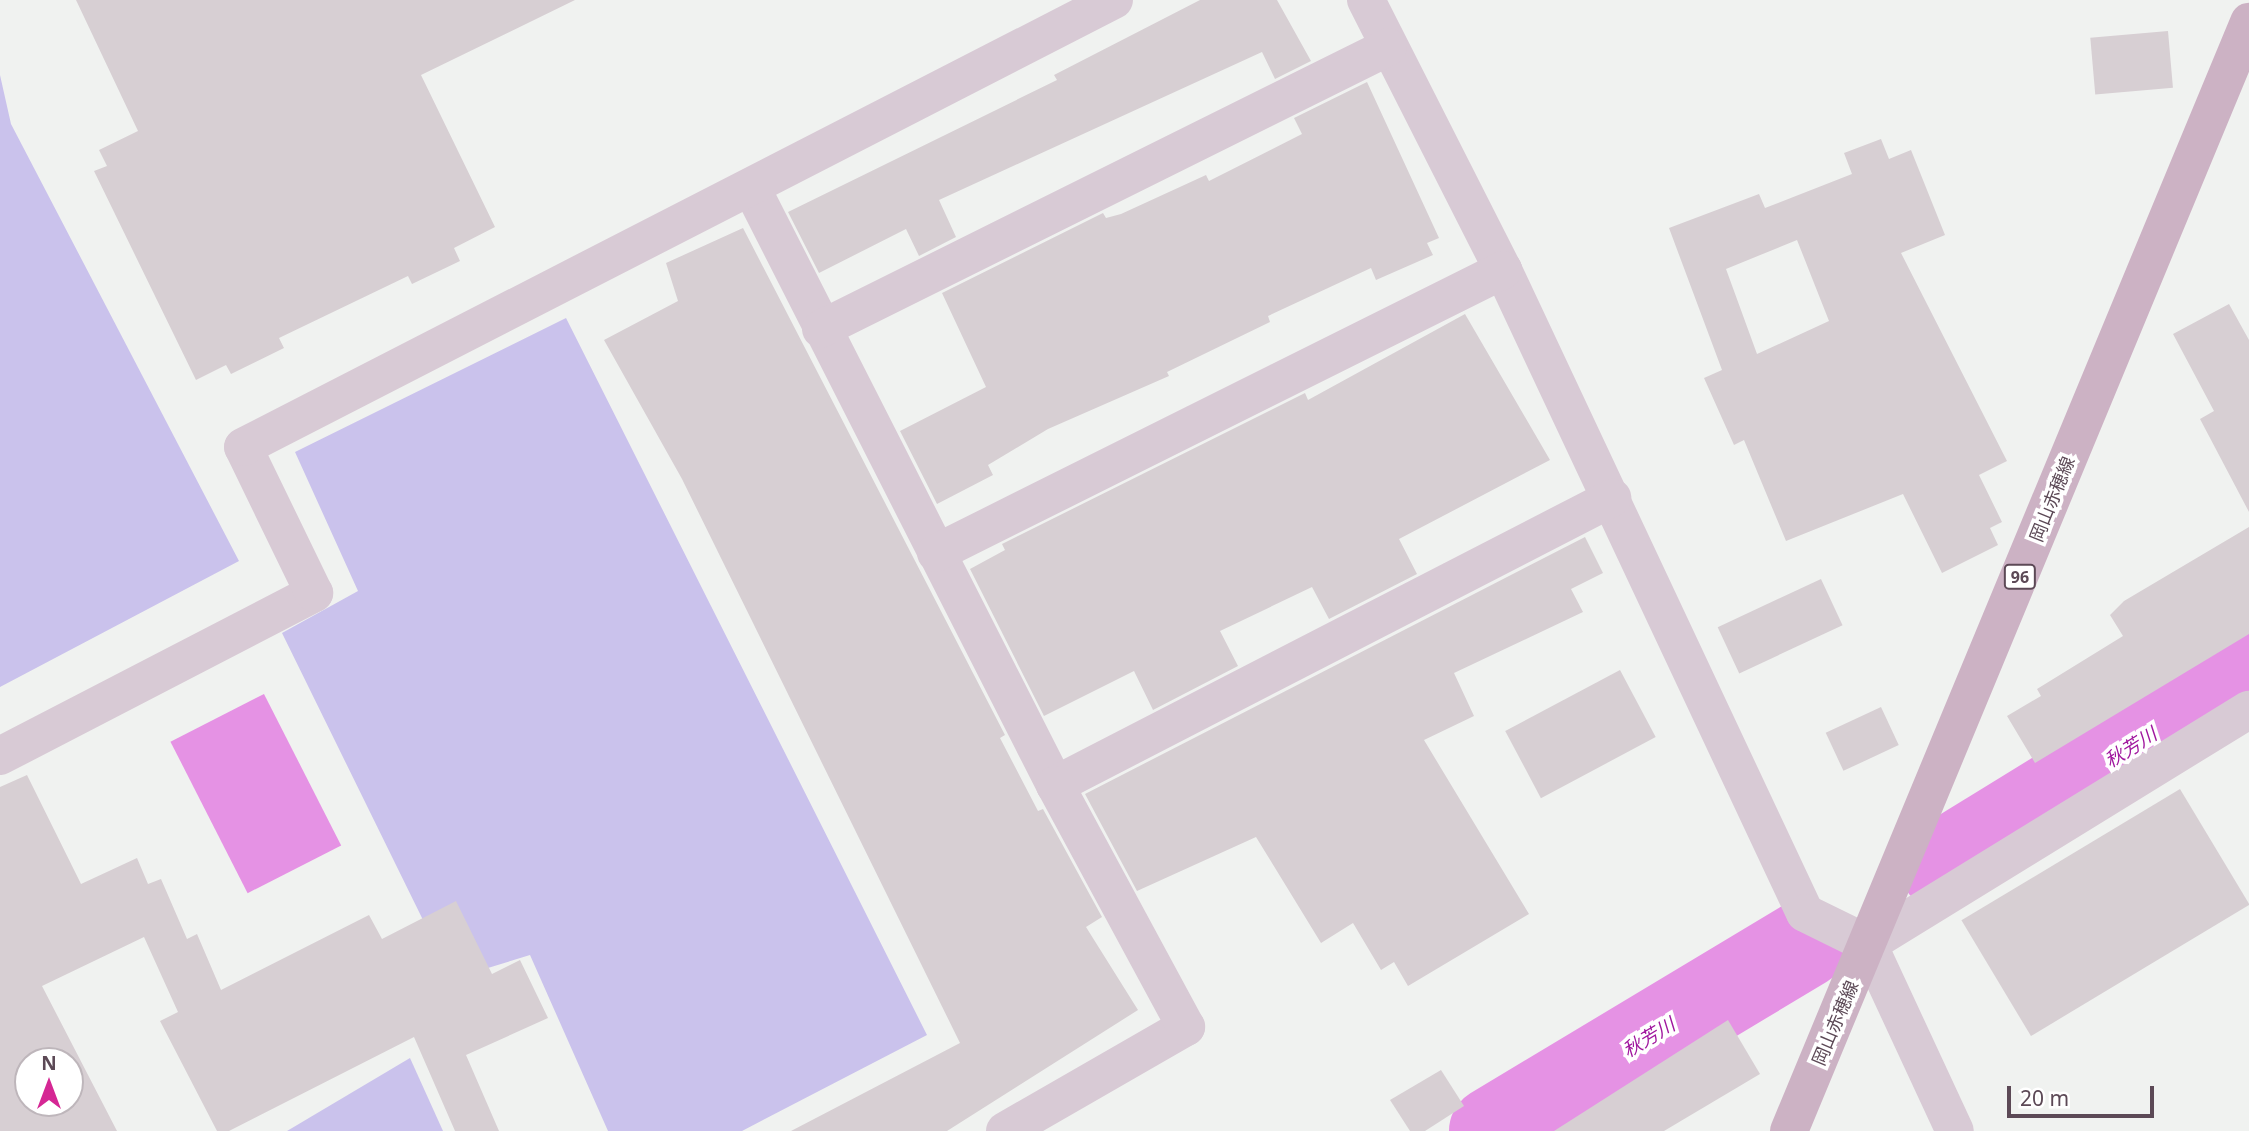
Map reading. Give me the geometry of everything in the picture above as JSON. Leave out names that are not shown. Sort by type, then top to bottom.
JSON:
[{"type":"main road","name":"岡山赤穂線","points":[[1789,1131],[2249,22]]},
{"type":"street","points":[[0,756],[314,593],[243,447],[1114,0]]},
{"type":"street","points":[[1366,0],[1503,270],[1805,913],[1868,944],[1955,1131]]},
{"type":"street","points":[[821,329],[1388,47]]},
{"type":"street","points":[[751,187],[1055,785],[1186,1027],[1005,1131]]},
{"type":"street","points":[[936,553],[1503,270]]},
{"type":"street","points":[[1055,785],[1612,498]]},
{"type":"street","points":[[1868,944],[2249,710]]},
{"type":"shaded area","points":[[0,75],[11,124],[239,561],[0,687]]},
{"type":"shaded area","points":[[566,318],[927,1035],[742,1131],[608,1131],[530,955],[452,979],[282,633],[358,591],[295,452]]},
{"type":"shaded area","points":[[264,694],[341,845],[248,893],[170,742]]},
{"type":"shaded area","points":[[410,1058],[443,1131],[287,1131]]},
{"type":"building","points":[[76,0],[575,0],[421,75],[495,227],[454,248],[460,261],[412,284],[408,276],[279,338],[284,348],[231,374],[226,365],[196,380],[94,171],[107,166],[99,150],[138,131]]},
{"type":"building","points":[[1200,0],[1277,0],[1311,61],[1275,79],[1262,52],[939,200],[956,237],[919,256],[906,229],[819,273],[788,212],[1057,80],[1054,75]]},
{"type":"building","points":[[2168,31],[2173,88],[2095,95],[2090,38]]},
{"type":"building","points":[[1367,82],[1439,238],[1427,243],[1433,255],[1376,280],[1371,268],[1268,316],[1270,322],[1167,372],[1169,376],[1048,429],[988,465],[993,475],[937,504],[900,431],[986,387],[942,293],[1103,213],[1106,218],[1121,214],[1206,175],[1209,181],[1302,134],[1294,118]]},
{"type":"building","points":[[1881,139],[1889,159],[1911,150],[1945,235],[1901,253],[2007,461],[1979,475],[2002,522],[1990,528],[1998,545],[1942,573],[1903,494],[1786,541],[1744,440],[1734,445],[1704,378],[1722,370],[1669,228],[1759,194],[1765,208],[1852,174],[1844,153]],"holes":[[[1797,240],[1829,321],[1757,354],[1726,269]]]},
{"type":"building","points":[[743,228],[1005,735],[1000,738],[1038,811],[1043,809],[1102,917],[1086,927],[1138,1010],[947,1131],[791,1131],[960,1043],[682,479],[604,340],[678,301],[666,263]]},
{"type":"building","points":[[2229,304],[2249,340],[2249,512],[2200,419],[2214,411],[2173,334]]},
{"type":"building","points":[[1465,314],[1550,460],[1399,539],[1417,574],[1329,619],[1312,587],[1220,631],[1238,666],[1153,710],[1134,671],[1044,716],[970,569],[1005,550],[1002,544],[1305,393],[1308,400]]},
{"type":"building","points":[[2249,527],[2249,634],[2035,763],[2007,716],[2041,696],[2037,689],[2123,636],[2110,615],[2124,601]]},
{"type":"building","points":[[1585,537],[1603,573],[1571,589],[1583,612],[1454,673],[1474,716],[1424,740],[1529,914],[1408,986],[1394,962],[1381,970],[1353,923],[1321,943],[1256,837],[1137,891],[1085,794]]},
{"type":"building","points":[[1821,579],[1843,625],[1739,673],[1718,627]]},
{"type":"building","points":[[1620,670],[1656,737],[1541,798],[1505,731]]},
{"type":"building","points":[[1881,707],[1899,745],[1843,771],[1826,733]]},
{"type":"building","points":[[27,775],[81,884],[137,858],[148,884],[161,879],[187,939],[197,934],[221,990],[369,915],[382,939],[456,901],[492,974],[520,960],[548,1018],[466,1055],[499,1131],[455,1131],[414,1037],[229,1131],[217,1131],[160,1021],[178,1012],[144,937],[42,986],[74,1047],[14,1047],[14,1117],[84,1117],[84,1067],[117,1131],[0,1131],[0,787]]},
{"type":"building","points":[[2180,789],[2249,905],[2031,1036],[1961,920]]},
{"type":"building","points":[[1728,1020],[1760,1074],[1664,1131],[1554,1131]]},
{"type":"building","points":[[1441,1070],[1464,1106],[1425,1131],[1410,1131],[1390,1100]]},
{"type":"waterway","name":"秋芳川","points":[[1942,865],[2249,676]]},
{"type":"waterway","name":"秋芳川","points":[[1493,1131],[1804,944]]}]
